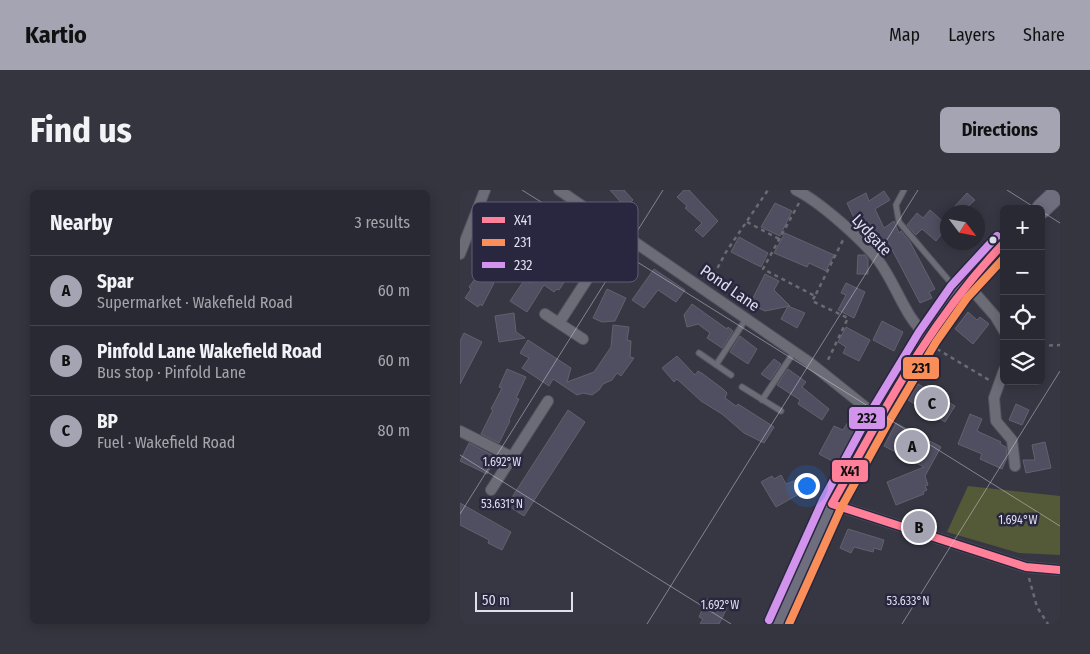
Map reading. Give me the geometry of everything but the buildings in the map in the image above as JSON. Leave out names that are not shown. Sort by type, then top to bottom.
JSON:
[{"type":"highway","points":[[1045,205],[1060,191]]},
{"type":"highway","points":[[778,624],[832,504],[880,418],[927,339],[963,288],[1000,247]]},
{"type":"street","points":[[480,202],[485,190]]},
{"type":"street","name":"Pond Lane","points":[[559,190],[577,202]]},
{"type":"street","name":"Lydgate","points":[[798,191],[848,230],[878,260],[915,326],[927,339]]},
{"type":"street","points":[[460,254],[472,223]]},
{"type":"street","name":"Pond Lane","points":[[638,243],[822,372],[880,418]]},
{"type":"street","points":[[559,324],[586,282]]},
{"type":"street","points":[[963,288],[995,316],[1000,324]]},
{"type":"street","points":[[545,314],[583,339]]},
{"type":"street","points":[[1000,381],[994,398],[996,421],[1012,440],[1015,466]]},
{"type":"street","points":[[491,490],[548,401]]},
{"type":"street","points":[[461,435],[512,458]]},
{"type":"street","points":[[832,504],[1026,567],[1060,570]]},
{"type":"lane","points":[[904,190],[896,205],[899,222],[963,288]]},
{"type":"lane","points":[[716,365],[746,318]]},
{"type":"lane","points":[[762,400],[794,352]]},
{"type":"lane","points":[[699,353],[731,375]]},
{"type":"lane","points":[[742,387],[781,411]]},
{"type":"path","points":[[706,290],[726,252],[768,190]]},
{"type":"path","points":[[798,191],[779,239],[762,269],[815,296]]},
{"type":"path","points":[[746,222],[779,239]]},
{"type":"path","points":[[822,372],[848,318],[812,301],[848,230]]},
{"type":"path","points":[[927,339],[989,381],[992,374]]},
{"type":"path","points":[[1045,346],[1060,345]]},
{"type":"path","points":[[1026,567],[1037,607],[1048,624]]},
{"type":"green space","points":[[968,486],[1060,496],[1060,555],[1019,553],[947,532]]},
{"type":"transit line","name":"232","points":[[769,620],[823,500],[870,413],[919,332],[951,286],[997,236]]},
{"type":"transit line","name":"X41","points":[[1000,247],[953,303],[909,368],[832,504],[1026,567],[1060,570]]},
{"type":"transit line","name":"231","points":[[789,624],[841,508],[888,423],[936,342],[967,298],[1000,262]]},
{"type":"place","name":"BP","points":[[932,403]]},
{"type":"place","name":"Spar","points":[[912,446]]},
{"type":"place","name":"Pinfold Lane Wakefield Road","points":[[919,527]]}]
